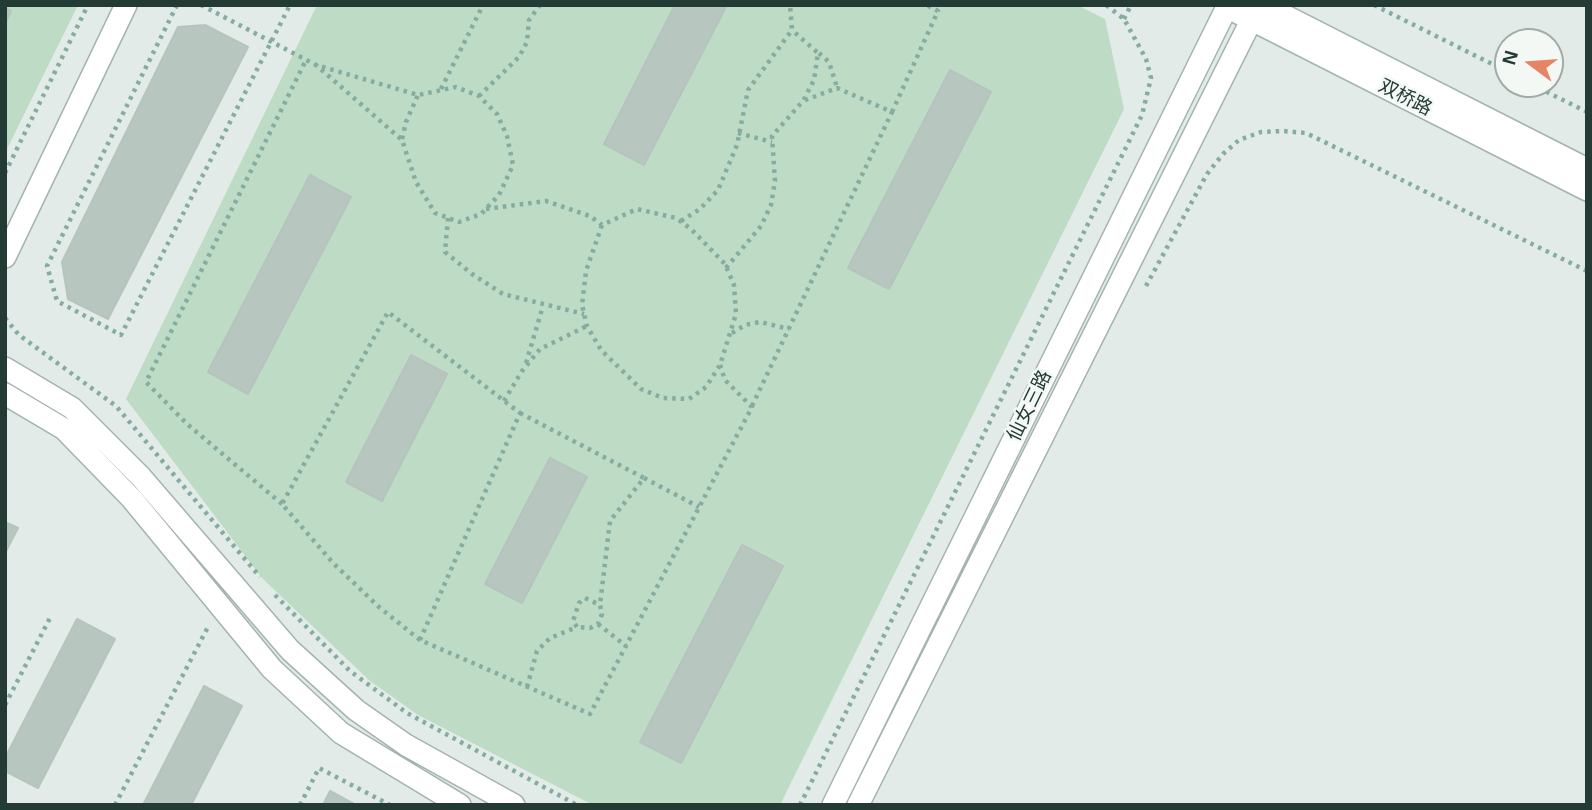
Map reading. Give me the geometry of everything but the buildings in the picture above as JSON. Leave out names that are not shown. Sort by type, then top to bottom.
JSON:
[{"type":"street","points":[[5,225],[112,5]]},
{"type":"street","points":[[5,257],[126,5]]},
{"type":"street","name":"双桥路","points":[[1226,6],[1258,10],[1587,169]]},
{"type":"street","name":"仙女三路","points":[[833,805],[1226,6]]},
{"type":"street","name":"双桥路","points":[[1258,10],[1587,190]]},
{"type":"street","name":"仙女三路","points":[[858,805],[1258,10]]},
{"type":"street","points":[[5,368],[72,408],[141,477],[290,650],[356,710],[406,745],[514,805]]},
{"type":"street","points":[[5,394],[64,429],[132,499],[272,669],[341,733],[460,805]]},
{"type":"path","points":[[5,173],[88,5]]},
{"type":"path","points":[[177,5],[47,266],[57,301],[121,335],[290,5]]},
{"type":"path","points":[[201,5],[316,65],[418,94],[456,88],[479,96],[497,114],[507,136],[513,165],[499,195],[485,209],[459,222],[435,213],[416,182],[402,140],[316,65]]},
{"type":"path","points":[[441,89],[483,5]]},
{"type":"path","points":[[479,96],[519,57],[527,42],[529,20],[540,5]]},
{"type":"path","points":[[681,221],[700,209],[718,190],[728,171],[748,90],[792,30],[790,5]]},
{"type":"path","points":[[306,60],[146,382],[197,432],[282,504],[333,563],[379,607],[420,640],[590,715],[752,407],[939,11],[927,5]]},
{"type":"path","points":[[800,805],[1142,115],[1151,78],[1146,58],[1124,19],[1106,5]]},
{"type":"path","points":[[1124,19],[1131,5]]},
{"type":"path","points":[[1374,5],[1494,65]]},
{"type":"path","points":[[792,30],[829,62],[837,88]]},
{"type":"path","points":[[726,268],[761,226],[771,205],[775,181],[772,142],[779,127],[803,101],[814,80],[818,53]]},
{"type":"path","points":[[803,101],[837,88],[892,112]]},
{"type":"path","points":[[402,140],[406,122],[418,94]]},
{"type":"path","points":[[1559,98],[1587,112]]},
{"type":"path","points":[[1141,296],[1207,174],[1239,140],[1261,132],[1306,133],[1587,271]]},
{"type":"path","points":[[738,134],[772,142]]},
{"type":"path","points":[[485,209],[546,201],[590,216],[602,225]]},
{"type":"path","points":[[637,209],[657,212],[681,221],[711,248],[726,268],[734,285],[735,304],[731,334],[720,365],[706,387],[689,399],[663,398],[642,389],[618,370],[601,351],[587,327],[582,305],[586,271],[602,225],[637,209]]},
{"type":"path","points":[[448,218],[445,252],[503,294],[584,314]]},
{"type":"path","points":[[525,367],[543,306]]},
{"type":"path","points":[[282,504],[388,312],[520,413],[699,507]]},
{"type":"path","points":[[5,318],[19,335],[116,406],[275,594],[350,671],[407,713],[577,805]]},
{"type":"path","points":[[731,334],[746,324],[760,322],[789,329]]},
{"type":"path","points":[[505,401],[525,367],[540,349],[587,327]]},
{"type":"path","points":[[720,365],[725,380],[752,407]]},
{"type":"path","points":[[420,640],[520,413]]},
{"type":"path","points":[[527,687],[537,651],[550,638],[577,627],[590,628],[598,624],[602,614],[600,605],[610,521],[644,478]]},
{"type":"path","points":[[577,627],[573,621],[579,603],[585,598],[600,605]]},
{"type":"path","points":[[116,805],[219,605]]},
{"type":"path","points":[[5,705],[50,618]]},
{"type":"path","points":[[598,624],[626,646]]},
{"type":"path","points":[[300,805],[319,768],[390,805]]},
{"type":"green space","points":[[5,5],[78,5],[5,153]]},
{"type":"green space","points":[[317,5],[1077,5],[1105,19],[1124,109],[780,805],[593,805],[418,715],[370,681],[262,578],[126,399]]}]
